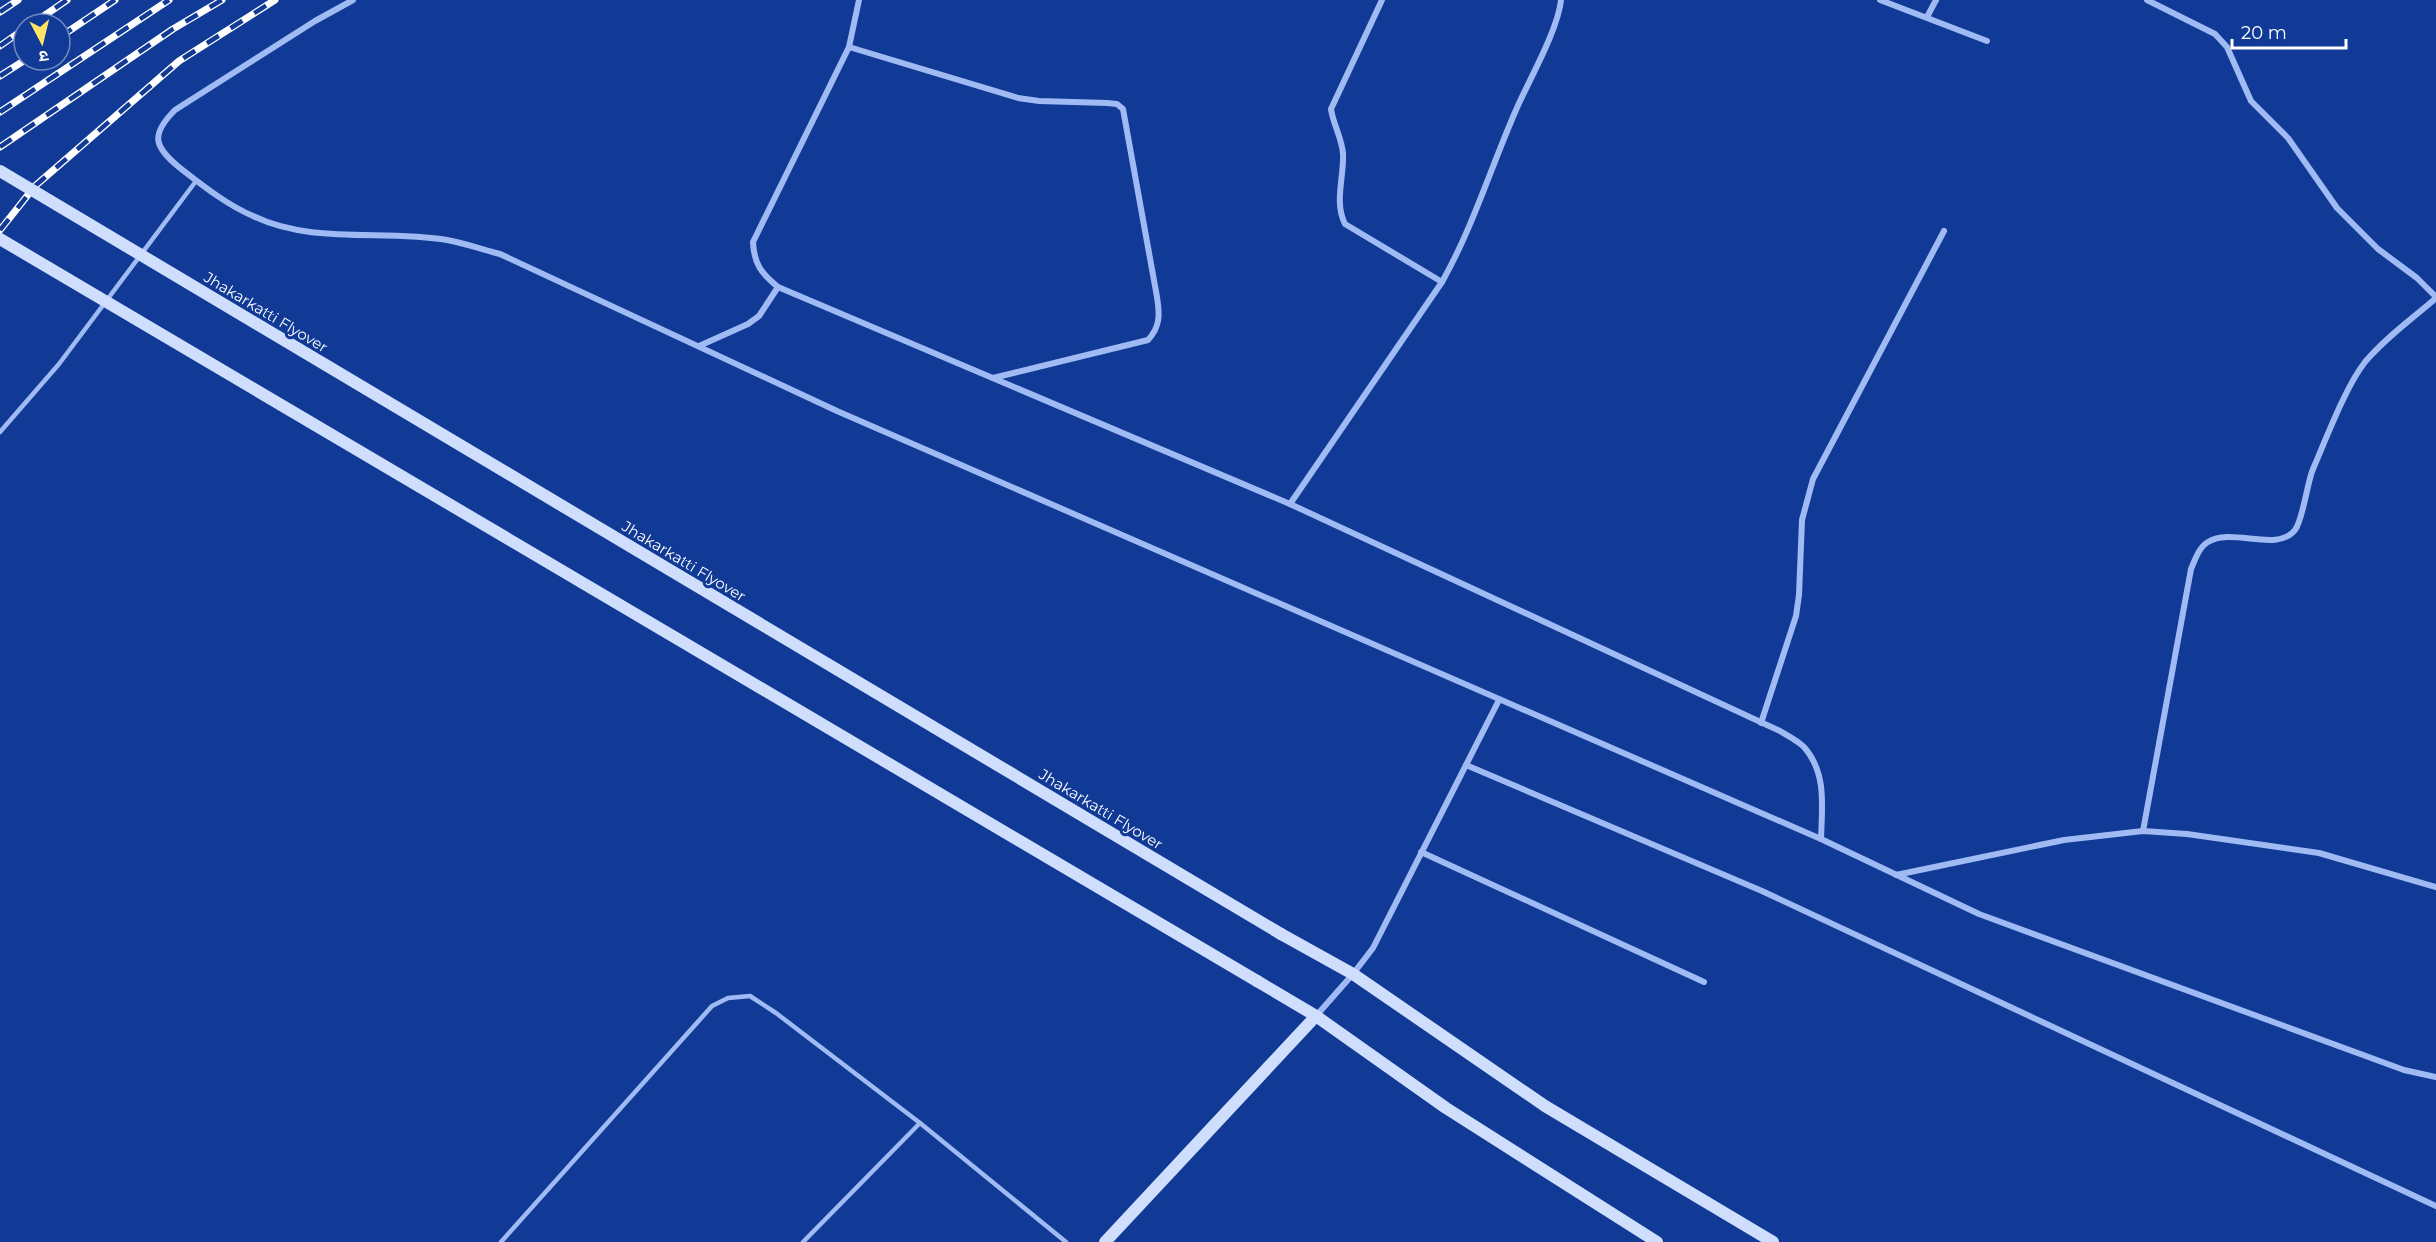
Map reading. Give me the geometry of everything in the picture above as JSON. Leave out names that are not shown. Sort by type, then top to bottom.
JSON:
[{"type":"main road","name":"Jhakarkatti Flyover","points":[[0,171],[1281,934],[1353,974],[1545,1106],[1773,1242]]},
{"type":"main road","points":[[0,239],[1316,1016],[1446,1108],[1657,1242]]},
{"type":"main road","points":[[1105,1242],[1316,1016]]},
{"type":"street","points":[[353,0],[315,21],[175,110],[160,125],[157,140],[163,154],[196,181],[252,216],[277,225],[312,232],[447,240],[501,254],[837,411],[1821,839],[1978,914],[2404,1070],[2436,1077]]},
{"type":"street","points":[[859,0],[849,46],[766,211],[753,242],[754,255],[763,275],[778,287],[1290,504],[1780,731],[1803,746],[1816,766],[1822,792],[1821,839]]},
{"type":"street","points":[[1382,0],[1331,108],[1332,122],[1343,151],[1340,213],[1345,224],[1442,282]]},
{"type":"street","points":[[1290,504],[1442,282],[1469,231],[1502,144],[1556,22],[1561,0]]},
{"type":"street","points":[[1880,0],[1987,41]]},
{"type":"street","points":[[1927,17],[1936,0]]},
{"type":"street","points":[[2143,831],[2192,569],[2199,553],[2208,542],[2223,538],[2275,540],[2287,537],[2297,528],[2312,471],[2351,385],[2364,364],[2383,344],[2436,298],[2417,278],[2370,243],[2337,208],[2288,138],[2251,102],[2227,47],[2215,34],[2147,0]]},
{"type":"street","points":[[849,46],[1018,98],[1117,104],[1123,109],[1160,315],[1157,330],[1148,340],[993,378]]},
{"type":"street","points":[[1761,723],[1796,616],[1800,595],[1802,520],[1813,479],[1944,231]]},
{"type":"street","points":[[699,346],[748,324],[759,316],[778,287]]},
{"type":"street","points":[[1316,1016],[1373,948],[1499,700]]},
{"type":"street","points":[[1466,765],[1762,891],[2436,1206]]},
{"type":"street","points":[[1896,875],[2064,840],[2143,831],[2187,834],[2319,853],[2436,887]]},
{"type":"street","points":[[1421,852],[1704,982]]},
{"type":"lane","points":[[0,432],[59,364],[196,181]]},
{"type":"lane","points":[[501,1242],[712,1006],[728,998],[750,996],[776,1013],[920,1124],[1066,1242]]},
{"type":"lane","points":[[803,1242],[920,1124]]},
{"type":"railway","points":[[0,12],[18,0]]},
{"type":"railway","points":[[50,12],[67,0]]},
{"type":"railway","points":[[72,29],[115,0]]},
{"type":"railway","points":[[0,112],[169,0]]},
{"type":"railway","points":[[0,147],[173,29],[222,0]]},
{"type":"railway","points":[[0,230],[35,186],[179,61],[275,0]]},
{"type":"railway","points":[[0,46],[12,38]]},
{"type":"railway","points":[[0,76],[12,68]]}]
